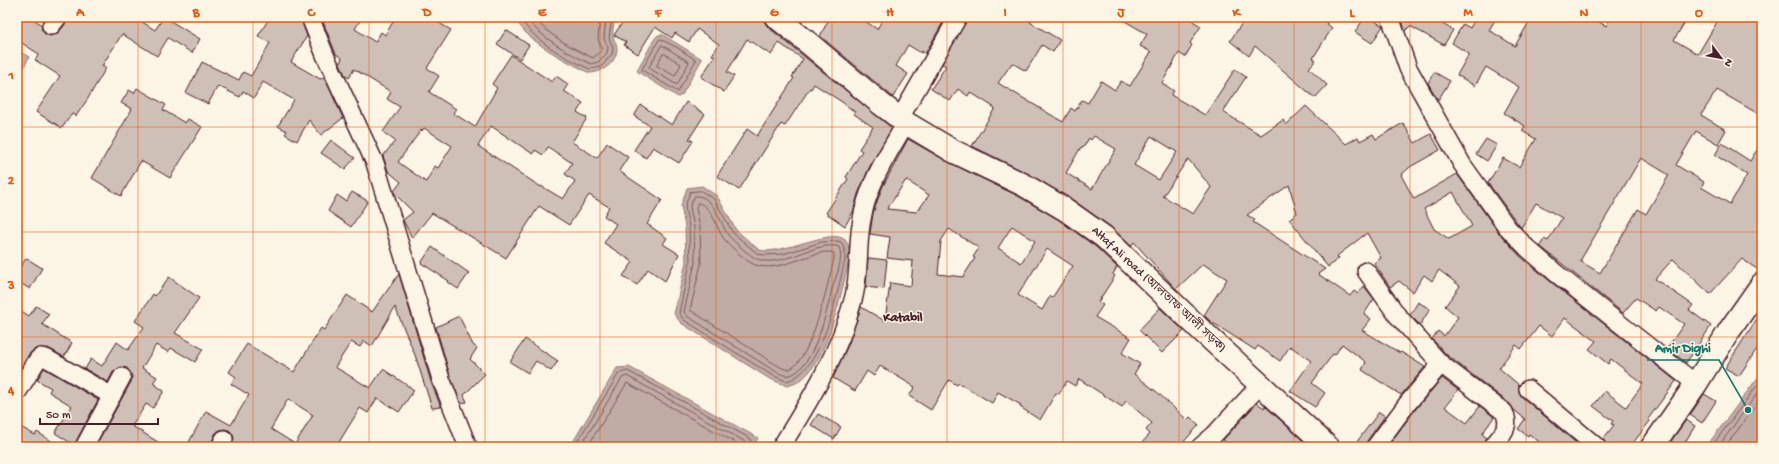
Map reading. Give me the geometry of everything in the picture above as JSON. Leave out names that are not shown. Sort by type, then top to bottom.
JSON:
[{"type":"main road","name":"Altaf Ali road (আলতাফ আলী সড়ক)","points":[[776,17],[903,121],[954,151],[1024,185],[1088,225],[1125,256],[1201,330],[1328,447]]},
{"type":"main road","points":[[1652,447],[1696,384],[1729,331],[1762,284]]},
{"type":"street","points":[[310,17],[325,55],[375,163],[441,379],[468,447]]},
{"type":"street","points":[[781,447],[812,397],[835,352],[854,300],[857,281],[861,224],[868,196],[903,121],[958,17]]},
{"type":"street","points":[[1390,17],[1392,28],[1412,74],[1462,164],[1507,227],[1527,248],[1557,274],[1696,384]]},
{"type":"street","points":[[1366,271],[1398,315],[1441,364],[1504,412],[1508,419],[1506,429],[1492,447]]},
{"type":"street","points":[[17,393],[38,359],[41,357],[46,358],[112,396]]},
{"type":"street","points":[[1375,447],[1407,404],[1441,364]]},
{"type":"street","points":[[84,447],[122,377]]},
{"type":"street","points":[[1200,447],[1214,435],[1261,384]]},
{"type":"street","points":[[1528,389],[1597,447]]},
{"type":"water","points":[[515,17],[616,17],[613,28],[613,37],[617,47],[612,63],[604,69],[594,73],[589,73],[547,50],[520,26]]},
{"type":"water","points":[[658,35],[663,35],[702,59],[682,95],[678,97],[637,70]]},
{"type":"water","points":[[17,50],[29,57],[17,82]]},
{"type":"water","points":[[702,186],[717,196],[736,230],[759,250],[768,251],[780,249],[829,237],[838,237],[845,240],[848,244],[849,261],[832,326],[818,360],[808,373],[797,383],[787,386],[768,378],[681,323],[674,314],[686,262],[685,227],[681,206],[687,188]]},
{"type":"water","points":[[629,367],[758,438],[753,447],[570,447],[617,368]]},
{"type":"water","points":[[1762,372],[1762,447],[1706,447]]},
{"type":"building","points":[[17,17],[30,17],[41,24],[42,30],[45,34],[50,36],[59,32],[66,23],[68,17],[134,17],[155,30],[164,17],[200,39],[192,53],[168,38],[157,56],[122,34],[102,66],[106,68],[87,100],[76,116],[72,114],[62,128],[36,112],[60,76],[35,60],[39,54],[17,40]]},
{"type":"building","points":[[270,17],[300,17],[307,36],[291,62],[320,79],[324,77],[343,118],[321,135],[309,120],[297,141],[285,134],[287,131],[278,126],[294,100],[263,82],[254,98],[243,91],[240,97],[218,86],[208,104],[186,93],[202,62],[239,80],[243,72],[251,76],[270,43],[258,36]]},
{"type":"building","points":[[321,17],[362,17],[355,29],[375,42],[381,32],[385,35],[396,17],[429,17],[451,30],[427,68],[439,76],[429,92],[456,109],[453,113],[475,127],[497,88],[492,84],[511,55],[552,82],[556,76],[568,84],[564,91],[583,103],[577,112],[587,118],[572,142],[597,158],[607,143],[628,157],[619,171],[662,200],[647,224],[667,238],[663,244],[679,254],[665,281],[648,269],[637,285],[623,276],[633,262],[604,243],[616,224],[604,216],[609,207],[589,195],[569,225],[539,206],[506,258],[432,213],[412,238],[403,220],[413,212],[395,194],[394,191],[401,182],[388,171],[383,156],[395,141],[383,132],[400,107],[387,99],[391,92],[354,69],[349,78],[345,75],[340,63],[342,58],[336,54]],"holes":[[[491,126],[533,154],[535,150],[543,155],[548,147],[572,163],[565,174],[575,181],[563,199],[541,187],[478,146]],[[424,128],[452,146],[438,168],[435,166],[426,182],[398,162]]]},
{"type":"building","points":[[626,17],[761,17],[768,27],[892,128],[869,168],[858,194],[853,212],[845,226],[826,213],[848,179],[846,177],[862,151],[859,149],[873,127],[854,114],[855,112],[842,102],[814,84],[785,126],[781,124],[739,190],[717,176],[747,129],[757,136],[794,78],[792,77],[803,59],[779,43],[771,55],[747,39],[727,72],[734,76],[724,92],[701,77],[715,56],[712,55],[719,44],[697,29],[689,42],[675,33],[672,38],[655,27],[638,54],[624,45],[626,42],[614,35]]},
{"type":"building","points":[[830,17],[859,17],[877,29],[884,17],[946,17],[925,54],[922,51],[921,53],[908,45],[896,66],[908,74],[893,97],[820,36]]},
{"type":"building","points":[[968,17],[1033,17],[1030,22],[1060,40],[1053,52],[1042,45],[1026,71],[1012,63],[998,83],[1063,122],[1071,108],[1075,111],[1082,100],[1088,103],[1101,81],[1115,90],[1121,81],[1130,86],[1151,52],[1140,46],[1147,34],[1118,17],[1186,17],[1201,26],[1190,43],[1192,45],[1185,57],[1179,53],[1162,83],[1174,91],[1171,95],[1205,115],[1235,69],[1246,77],[1223,112],[1261,135],[1283,120],[1286,125],[1306,106],[1346,144],[1358,137],[1360,141],[1373,134],[1376,139],[1403,123],[1415,143],[1431,134],[1440,150],[1410,167],[1401,175],[1414,199],[1457,174],[1499,233],[1520,256],[1676,381],[1648,419],[1650,421],[1630,447],[1607,447],[1603,439],[1614,425],[1611,424],[1613,421],[1593,406],[1605,391],[1626,407],[1643,384],[1611,359],[1608,364],[1589,349],[1596,341],[1565,318],[1552,336],[1539,326],[1521,349],[1516,345],[1499,368],[1519,385],[1519,392],[1522,397],[1581,447],[1546,447],[1529,434],[1528,436],[1518,429],[1525,419],[1514,410],[1510,404],[1447,355],[1432,339],[1438,331],[1444,336],[1458,317],[1445,306],[1460,286],[1439,270],[1432,281],[1424,275],[1413,292],[1399,281],[1390,287],[1374,263],[1381,258],[1367,233],[1337,256],[1339,258],[1328,267],[1289,219],[1297,213],[1289,185],[1247,215],[1255,220],[1253,222],[1325,269],[1318,274],[1350,296],[1354,291],[1358,294],[1364,286],[1374,299],[1364,314],[1371,319],[1362,330],[1425,367],[1401,395],[1362,370],[1366,362],[1342,344],[1312,383],[1325,393],[1315,407],[1290,391],[1311,361],[1290,346],[1280,361],[1258,346],[1255,350],[1210,321],[1204,315],[1227,279],[1203,264],[1176,289],[1134,242],[1131,246],[1111,227],[1073,200],[1029,174],[972,146],[995,108],[970,92],[968,96],[958,89],[950,101],[931,89],[946,66],[942,64]],"holes":[[[1094,136],[1116,149],[1092,189],[1066,173],[1081,147],[1083,148],[1089,138],[1091,140]],[[1151,136],[1177,152],[1159,180],[1134,165]],[[1188,159],[1211,187],[1193,214],[1163,196]],[[1453,192],[1472,226],[1449,239],[1434,229],[1424,209]]]},
{"type":"building","points":[[1246,17],[1330,17],[1326,23],[1332,28],[1313,58],[1316,60],[1309,68],[1327,85],[1315,98],[1255,46],[1249,56],[1230,41]]},
{"type":"building","points":[[1365,17],[1368,17],[1383,26],[1372,43],[1355,32]]},
{"type":"building","points":[[1401,17],[1430,17],[1453,30],[1444,45],[1410,26],[1405,31]]},
{"type":"building","points":[[1476,17],[1497,17],[1489,30],[1515,46],[1532,17],[1591,17],[1606,26],[1611,17],[1688,17],[1674,40],[1698,54],[1720,17],[1762,17],[1762,116],[1717,90],[1701,115],[1726,130],[1718,144],[1696,131],[1676,165],[1704,182],[1701,187],[1730,204],[1747,175],[1715,155],[1722,143],[1750,161],[1762,142],[1762,261],[1757,269],[1742,259],[1710,294],[1673,259],[1655,279],[1693,305],[1689,310],[1711,326],[1686,363],[1667,348],[1684,324],[1659,307],[1656,311],[1636,298],[1623,313],[1540,246],[1544,239],[1548,241],[1562,218],[1536,203],[1521,228],[1488,183],[1503,158],[1519,167],[1536,139],[1522,131],[1525,126],[1504,113],[1519,87],[1486,67],[1475,86],[1457,75],[1469,54],[1452,43],[1463,24],[1470,28]],"holes":[[[1641,158],[1669,175],[1646,214],[1638,209],[1600,273],[1580,261]]]},
{"type":"building","points":[[506,30],[529,45],[520,59],[497,44]]},
{"type":"building","points":[[1434,72],[1450,81],[1438,100],[1428,83]]},
{"type":"building","points":[[137,88],[166,105],[163,110],[185,123],[188,119],[202,127],[170,178],[141,161],[121,196],[92,178],[132,109],[121,103],[129,90],[134,93]]},
{"type":"building","points":[[686,102],[705,114],[689,139],[693,141],[679,163],[653,147],[646,158],[634,150],[650,126],[634,116],[641,105],[672,125]]},
{"type":"building","points":[[908,139],[948,162],[1018,196],[1059,220],[1096,247],[1117,267],[1113,274],[1115,276],[1098,302],[1103,305],[1095,317],[1131,338],[1122,353],[1140,364],[1134,374],[1157,392],[1187,420],[1190,417],[1199,425],[1179,447],[1138,447],[1150,434],[1146,430],[1152,423],[1126,401],[1122,407],[1079,379],[1075,386],[1067,381],[1059,394],[1056,393],[1040,420],[1020,407],[1021,405],[998,392],[992,403],[959,383],[957,385],[949,380],[931,410],[909,396],[915,387],[880,366],[874,376],[867,371],[855,391],[833,378],[849,343],[861,307],[885,321],[890,283],[911,286],[913,261],[887,258],[890,237],[870,234],[873,213],[882,188]],"holes":[[[906,180],[929,195],[917,212],[887,209]],[[1012,226],[1035,241],[1021,263],[998,248]],[[949,229],[979,248],[973,257],[975,258],[963,277],[938,274],[941,241]],[[1047,249],[1073,266],[1052,298],[1050,296],[1042,310],[1018,295]]]},
{"type":"building","points":[[1486,139],[1497,145],[1487,161],[1476,154]]},
{"type":"building","points":[[331,140],[355,158],[345,169],[321,153]]},
{"type":"building","points":[[352,192],[368,201],[351,227],[328,211],[337,195],[346,201]]},
{"type":"building","points":[[432,247],[469,273],[458,289],[448,282],[449,281],[421,263]]},
{"type":"building","points":[[26,258],[42,268],[30,289],[17,281],[17,273]]},
{"type":"building","points":[[868,258],[887,260],[884,289],[866,287]]},
{"type":"building","points":[[399,274],[431,382],[441,407],[432,408],[415,355],[395,307],[372,346],[364,341],[360,347],[351,342],[335,367],[370,388],[383,369],[414,390],[399,412],[377,398],[368,413],[360,408],[336,447],[231,447],[234,439],[233,434],[229,430],[224,429],[219,430],[215,434],[210,447],[198,447],[189,442],[206,411],[231,425],[249,395],[231,384],[236,377],[229,372],[247,344],[294,372],[321,328],[324,330],[347,295],[372,312]],"holes":[[[288,399],[313,415],[295,444],[271,429]]]},
{"type":"building","points":[[169,277],[199,298],[175,333],[203,349],[195,362],[171,348],[168,352],[156,345],[142,368],[157,377],[153,383],[164,391],[153,408],[146,404],[132,426],[166,447],[95,447],[131,382],[132,376],[127,368],[121,367],[113,372],[108,382],[85,369],[91,359],[102,366],[117,342],[128,350],[144,327],[135,321],[153,294],[155,296]]},
{"type":"building","points":[[1418,302],[1430,309],[1420,325],[1410,315]]},
{"type":"building","points":[[36,306],[49,314],[42,324],[72,343],[64,357],[48,348],[35,349],[29,354],[20,369],[17,367],[17,308],[29,316]]},
{"type":"building","points":[[1160,308],[1184,331],[1162,353],[1139,330]]},
{"type":"building","points":[[1762,311],[1762,341],[1739,376],[1725,368]]},
{"type":"building","points":[[459,316],[473,345],[477,348],[470,359],[485,374],[464,395],[467,402],[461,403],[450,376],[436,327]]},
{"type":"building","points":[[525,339],[558,361],[551,371],[536,361],[528,373],[510,362]]},
{"type":"building","points":[[44,368],[98,400],[74,445],[55,433],[72,406],[49,392],[51,388],[37,380]]},
{"type":"building","points":[[1442,378],[1458,390],[1445,407],[1467,423],[1480,406],[1494,417],[1482,434],[1487,438],[1481,447],[1387,447],[1415,410]]},
{"type":"building","points":[[1704,394],[1716,401],[1702,423],[1690,415]]},
{"type":"building","points":[[1257,403],[1264,408],[1265,406],[1310,447],[1233,447],[1223,440]]},
{"type":"building","points":[[1379,412],[1385,416],[1367,441],[1365,447],[1353,447]]},
{"type":"building","points":[[818,414],[841,427],[834,439],[811,425]]},
{"type":"building","points":[[1686,420],[1695,426],[1682,447],[1680,447],[1671,441]]},
{"type":"building","points":[[17,425],[35,435],[37,432],[61,447],[25,447],[17,442]]},
{"type":"place","name":"Amir Dighi","points":[[1748,410]]},
{"type":"district","name":"Katabil","points":[[903,318]]}]
